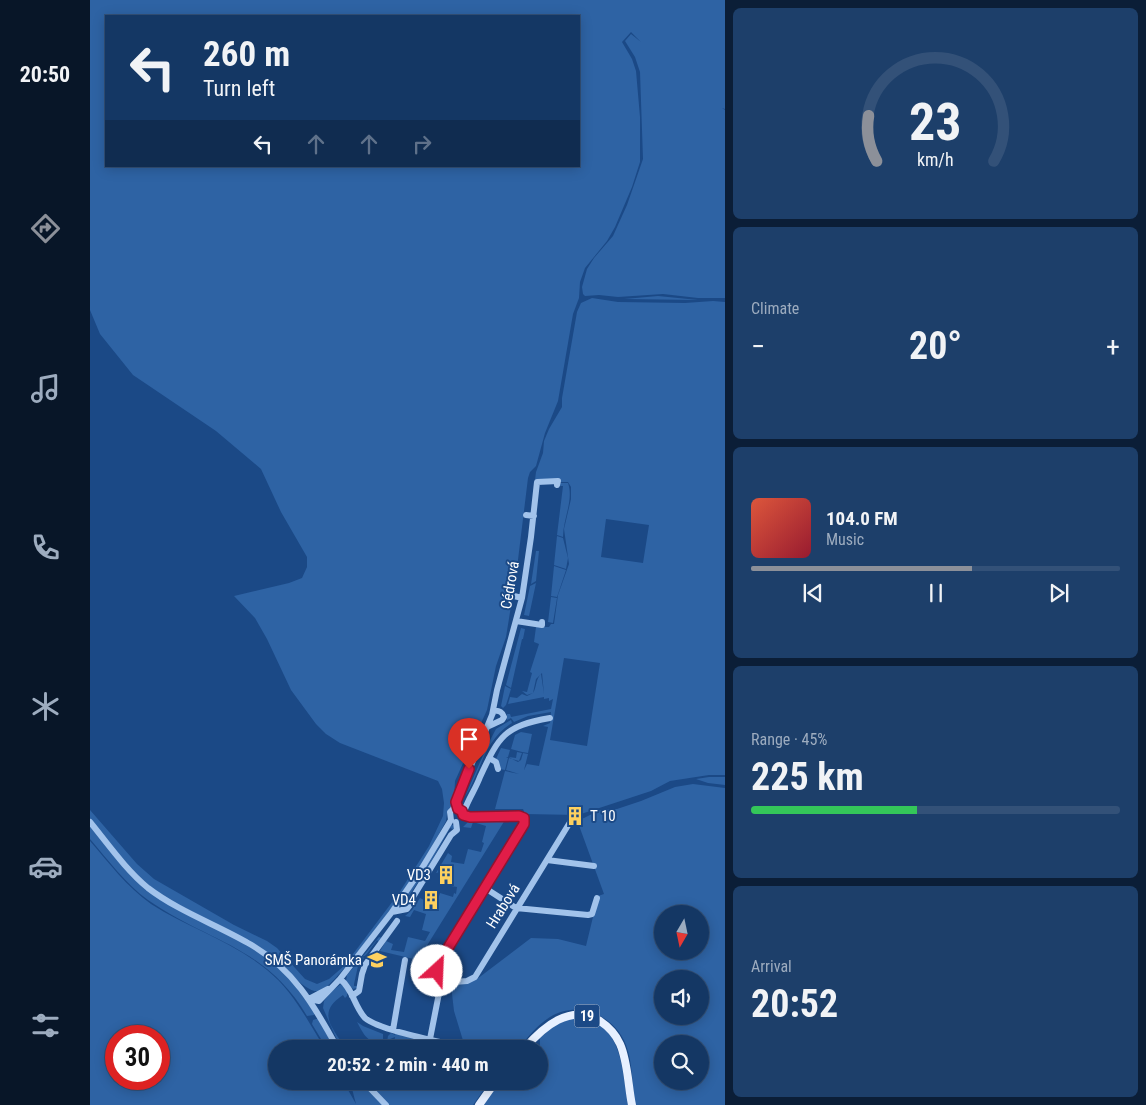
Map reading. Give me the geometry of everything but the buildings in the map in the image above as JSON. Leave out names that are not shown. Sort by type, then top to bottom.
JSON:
[{"type":"main road","name":"19","points":[[533,1040],[545,1028],[562,1017],[578,1015],[590,1016],[598,1020],[613,1032],[621,1044],[632,1105]]},
{"type":"main road","points":[[479,1105],[490,1090]]},
{"type":"street","name":"Cédrová","points":[[459,814],[489,726],[522,598],[537,482],[558,481],[557,485]]},
{"type":"street","points":[[526,515],[534,516]]},
{"type":"street","points":[[514,596],[522,598]]},
{"type":"street","points":[[516,621],[542,625],[542,622]]},
{"type":"street","name":"Cédrová","points":[[489,726],[502,720],[504,717],[499,711],[495,711],[492,715]]},
{"type":"street","points":[[309,999],[317,1001],[325,995],[340,979],[392,912],[467,803],[498,741],[521,724],[541,722],[550,718]]},
{"type":"street","points":[[489,758],[496,762],[498,769]]},
{"type":"street","points":[[430,1039],[441,983],[437,971],[438,964],[524,826],[523,818],[459,814]]},
{"type":"street","points":[[392,912],[410,907],[410,902],[451,835],[457,830],[459,814]]},
{"type":"street","name":"Hrabová","points":[[441,983],[464,982],[473,979],[572,819]]},
{"type":"street","points":[[90,822],[136,877],[148,887],[175,905],[259,949],[284,969],[309,999],[333,1040]]},
{"type":"street","points":[[547,860],[594,866]]},
{"type":"street","points":[[485,888],[516,908],[590,916],[597,898]]},
{"type":"street","points":[[401,899],[410,902]]},
{"type":"street","points":[[352,996],[359,990],[365,965],[397,921]]},
{"type":"street","points":[[393,1030],[405,960]]},
{"type":"street","points":[[340,979],[347,985],[357,1006],[367,1019],[380,1026],[434,1040]]},
{"type":"street","points":[[309,999],[332,987]]},
{"type":"street","points":[[325,995],[321,1005],[322,1013],[335,1040]]},
{"type":"street","points":[[372,1090],[386,1105]]},
{"type":"shaded area","points":[[90,0],[725,0],[725,109],[722,108],[725,110],[725,298],[698,298],[663,294],[618,297],[585,296],[583,294],[582,287],[587,269],[613,236],[627,205],[643,159],[640,72],[635,57],[625,41],[631,34],[641,42],[631,32],[622,42],[632,59],[636,71],[640,117],[640,162],[632,187],[615,227],[607,241],[585,268],[580,282],[579,298],[573,314],[558,401],[545,433],[536,466],[530,472],[528,478],[506,637],[496,666],[487,710],[455,781],[454,799],[446,821],[425,858],[405,889],[352,959],[328,986],[320,991],[314,991],[300,983],[267,952],[171,901],[151,887],[127,863],[90,819],[90,810],[137,864],[154,879],[234,925],[267,941],[277,948],[305,979],[317,984],[329,979],[344,966],[399,893],[429,846],[443,816],[442,789],[438,781],[340,743],[326,734],[316,724],[291,690],[255,618],[234,596],[289,583],[302,578],[307,567],[307,557],[281,512],[261,469],[216,431],[133,375],[100,334],[90,310]]},
{"type":"shaded area","points":[[658,296],[698,300],[624,299]]},
{"type":"shaded area","points":[[592,298],[618,302],[725,302],[725,775],[709,775],[670,781],[651,791],[578,815],[525,814],[523,809],[495,809],[505,771],[519,774],[506,770],[509,758],[518,762],[521,760],[523,753],[528,754],[524,770],[527,764],[539,766],[548,727],[543,726],[550,723],[551,712],[528,716],[514,722],[511,718],[507,720],[507,714],[510,714],[511,717],[551,709],[553,699],[549,701],[549,698],[544,699],[544,697],[508,704],[510,697],[517,698],[522,694],[527,696],[533,693],[527,695],[522,691],[527,692],[532,673],[530,672],[539,644],[534,642],[536,627],[549,627],[551,624],[554,624],[558,595],[569,564],[564,529],[571,499],[571,487],[568,482],[561,482],[560,479],[535,480],[543,453],[544,441],[562,407],[577,312],[581,303]],"holes":[[[606,519],[649,525],[643,563],[601,557]],[[564,658],[600,663],[587,746],[550,740]],[[541,674],[533,693],[536,679]]]},
{"type":"shaded area","points":[[560,483],[568,483],[570,489],[563,537],[557,535],[563,486],[559,486]]},
{"type":"shaded area","points":[[557,536],[563,538],[568,558],[566,569],[554,565]]},
{"type":"shaded area","points":[[536,551],[539,551],[536,581],[531,584]]},
{"type":"shaded area","points":[[554,566],[566,570],[557,597],[551,596]]},
{"type":"shaded area","points":[[536,583],[529,616],[524,615],[530,586]]},
{"type":"shaded area","points":[[551,597],[557,598],[553,623],[548,622]]},
{"type":"shaded area","points":[[521,628],[525,629],[511,688],[506,685]]},
{"type":"shaded area","points":[[505,686],[511,689],[506,705],[503,708],[501,706]]},
{"type":"shaded area","points":[[511,720],[512,723],[495,738],[489,747],[465,797],[496,729]]},
{"type":"shaded area","points":[[521,732],[532,734],[528,753],[511,749],[515,735]]},
{"type":"shaded area","points":[[501,748],[510,750],[506,758],[508,758],[505,770],[500,769],[496,759]]},
{"type":"shaded area","points":[[517,752],[522,753],[519,761],[509,757],[516,758]]},
{"type":"shaded area","points":[[725,777],[725,785],[696,779]]},
{"type":"shaded area","points":[[693,784],[725,788],[725,1105],[635,1105],[630,1059],[626,1045],[621,1034],[605,1018],[594,1013],[583,1010],[561,1012],[545,1020],[526,1040],[463,1040],[454,1011],[451,985],[477,979],[531,938],[558,939],[586,946],[598,896],[604,894],[577,820],[600,810],[617,809],[675,787]]},
{"type":"shaded area","points":[[505,820],[418,960],[380,951],[386,941],[393,944],[391,950],[404,952],[408,937],[425,941],[430,932],[422,930],[426,914],[414,910],[410,917],[405,916],[412,910],[420,898],[424,900],[423,906],[435,909],[440,893],[453,897],[454,893],[456,894],[457,887],[451,886],[454,870],[442,866],[440,872],[436,873],[448,853],[452,856],[451,862],[464,864],[468,849],[481,852],[486,826],[473,822],[471,828],[463,827],[468,822]]},
{"type":"shaded area","points":[[90,825],[140,884],[255,949],[289,977],[314,1012],[314,1015],[307,1016],[291,993],[273,974],[254,960],[170,914],[140,894],[90,839]]},
{"type":"shaded area","points":[[451,825],[454,825],[455,830],[450,828],[409,896],[412,896],[410,898],[406,896]]},
{"type":"shaded area","points":[[90,841],[134,890],[151,904],[239,951],[267,970],[285,987],[320,1040],[268,1040],[268,1090],[348,1090],[356,1104],[352,1090],[369,1090],[384,1105],[90,1105]]},
{"type":"shaded area","points":[[379,937],[382,938],[379,942],[377,940],[358,966],[354,984],[357,988],[353,989],[346,981],[347,975]]},
{"type":"shaded area","points":[[341,984],[347,990],[347,996],[345,998],[343,995],[335,1002],[328,1014],[332,1027],[340,1040],[337,1040],[323,1008],[324,1001]]},
{"type":"shaded area","points":[[318,1019],[330,1040],[322,1040],[312,1024],[313,1020]]},
{"type":"shaded area","points":[[570,1019],[587,1020],[600,1025],[610,1034],[621,1060],[628,1105],[483,1105],[494,1090],[548,1090],[548,1040],[540,1040],[540,1038],[554,1025]]},
{"type":"shaded area","points":[[357,1022],[383,1034],[383,1040],[370,1040]]},
{"type":"shaded area","points":[[391,1033],[395,1035],[395,1033],[436,1040],[394,1040],[395,1037],[387,1040]]},
{"type":"shaded area","points":[[375,1090],[484,1090],[473,1105],[389,1105]]},
{"type":"place","name":"T 10","points":[[575,816]]},
{"type":"place","name":"VD3","points":[[446,875]]},
{"type":"place","name":"VD4","points":[[431,900]]},
{"type":"place","name":"SMŠ Panorámka","points":[[377,960]]},
{"type":"route","points":[[437,971],[440,961],[525,822],[524,818],[519,816],[470,817],[463,815],[462,811],[458,809],[456,802],[469,769]]}]
